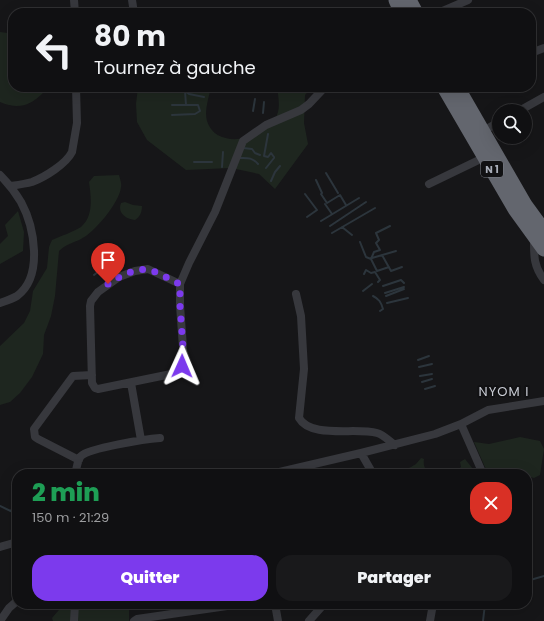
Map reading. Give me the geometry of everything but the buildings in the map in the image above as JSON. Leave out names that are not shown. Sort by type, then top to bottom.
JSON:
[{"type":"highway","name":"N 1","points":[[447,92],[515,209],[539,234],[544,249]]},
{"type":"highway","points":[[463,92],[525,205],[539,234]]},
{"type":"street","points":[[450,8],[468,0]]},
{"type":"street","points":[[10,186],[32,182],[63,163],[70,156],[77,123],[76,92]]},
{"type":"street","points":[[180,284],[148,269],[135,271],[119,277],[98,292],[91,301],[90,306],[92,383],[95,388],[98,389],[131,383],[176,373],[182,366],[184,362],[180,284],[215,212],[243,141],[266,125],[305,107],[320,92]]},
{"type":"street","points":[[532,104],[544,97]]},
{"type":"street","points":[[483,131],[492,126]]},
{"type":"street","points":[[429,184],[485,157]]},
{"type":"street","points":[[0,175],[10,186],[24,209],[32,234],[34,258],[30,277],[22,290],[10,299],[0,303]]},
{"type":"street","points":[[539,234],[534,261],[544,280]]},
{"type":"street","points":[[296,294],[301,316],[304,369],[299,418],[307,426],[334,432],[356,431],[376,433],[395,445]]},
{"type":"street","points":[[79,460],[38,440],[35,437],[34,429],[73,376],[92,375]]},
{"type":"street","points":[[131,383],[141,440]]},
{"type":"street","points":[[292,469],[435,434],[461,424],[488,410],[544,401]]},
{"type":"street","points":[[461,424],[481,469]]},
{"type":"street","points":[[76,469],[79,460],[86,453],[141,440],[160,438]]},
{"type":"street","points":[[361,453],[370,469]]},
{"type":"street","points":[[0,547],[12,543]]},
{"type":"street","points":[[0,621],[12,605]]},
{"type":"street","points":[[74,621],[75,609]]},
{"type":"street","points":[[134,621],[137,619],[206,609]]},
{"type":"street","points":[[276,609],[278,621]]},
{"type":"street","points":[[309,621],[320,609]]},
{"type":"street","points":[[430,621],[432,609]]},
{"type":"shaded area","points":[[0,32],[8,33],[8,92],[43,93],[28,104],[12,106],[0,102]]},
{"type":"shaded area","points":[[137,92],[210,92],[206,108],[207,121],[213,131],[221,137],[232,139],[255,135],[265,129],[273,121],[279,109],[278,92],[308,92],[305,95],[304,123],[308,144],[275,189],[259,174],[231,168],[186,170],[147,140],[137,122],[136,104]]},
{"type":"shaded area","points":[[119,175],[121,184],[120,193],[106,216],[86,236],[67,245],[59,251],[55,296],[51,316],[44,335],[43,354],[32,377],[20,393],[10,402],[0,405],[0,346],[24,323],[30,311],[33,291],[47,268],[49,247],[52,240],[78,229],[85,222],[91,206],[89,182],[94,176]]},
{"type":"shaded area","points":[[125,202],[142,206],[140,214],[135,220],[126,217],[121,213],[121,203]]},
{"type":"shaded area","points":[[18,211],[24,232],[23,251],[0,264],[0,244],[8,236],[5,225]]},
{"type":"shaded area","points":[[520,437],[540,441],[544,449],[540,475],[532,477],[532,469],[486,469],[474,442],[489,444]]},
{"type":"shaded area","points":[[421,458],[424,459],[426,469],[406,469],[411,467]]},
{"type":"shaded area","points":[[465,459],[473,469],[459,469],[461,467],[460,462]]},
{"type":"shaded area","points":[[60,609],[129,609],[129,621],[53,621],[52,618]]},
{"type":"waterway","points":[[185,92],[186,105]]},
{"type":"waterway","points":[[186,92],[204,97]]},
{"type":"waterway","points":[[253,111],[255,99]]},
{"type":"waterway","points":[[263,113],[264,102]]},
{"type":"waterway","points":[[172,105],[198,105],[200,111],[195,114],[172,115]]},
{"type":"waterway","points":[[268,134],[264,156],[268,157],[271,153],[274,157]]},
{"type":"waterway","points":[[243,148],[252,149],[255,153],[260,155]]},
{"type":"waterway","points":[[222,167],[223,152]]},
{"type":"waterway","points":[[239,158],[251,159],[258,164]]},
{"type":"waterway","points":[[266,168],[274,158]]},
{"type":"waterway","points":[[194,162],[212,162]]},
{"type":"waterway","points":[[271,181],[275,172],[280,166]]},
{"type":"waterway","points":[[326,173],[338,193]]},
{"type":"waterway","points":[[316,180],[322,193]]},
{"type":"waterway","points":[[305,194],[317,210],[307,217]]},
{"type":"waterway","points":[[321,194],[327,203],[340,195],[346,205]]},
{"type":"waterway","points":[[321,221],[359,198]]},
{"type":"waterway","points":[[330,226],[366,202]]},
{"type":"waterway","points":[[325,204],[332,214]]},
{"type":"waterway","points":[[332,233],[375,208]]},
{"type":"waterway","points":[[371,259],[374,252],[380,250],[376,243],[379,240],[376,233],[390,226]]},
{"type":"waterway","points":[[342,227],[352,235]]},
{"type":"waterway","points":[[360,242],[366,257],[371,259],[377,271],[389,267]]},
{"type":"waterway","points":[[372,258],[396,251]]},
{"type":"waterway","points":[[382,255],[391,271],[402,267]]},
{"type":"waterway","points":[[94,275],[108,264]]},
{"type":"waterway","points":[[364,274],[366,270],[371,273],[375,272],[380,280],[378,282]]},
{"type":"waterway","points":[[383,286],[401,280],[404,283]]},
{"type":"waterway","points":[[363,291],[372,284]]},
{"type":"waterway","points":[[385,293],[404,287]]},
{"type":"waterway","points":[[386,296],[404,289]]},
{"type":"waterway","points":[[373,296],[381,304],[383,309],[380,311]]},
{"type":"waterway","points":[[387,303],[408,298]]},
{"type":"waterway","points":[[418,360],[429,356]]},
{"type":"waterway","points":[[419,367],[432,364]]},
{"type":"waterway","points":[[420,376],[432,374]]},
{"type":"waterway","points":[[422,382],[432,379]]},
{"type":"waterway","points":[[425,389],[435,386]]},
{"type":"waterway","points":[[0,506],[12,512]]},
{"type":"waterway","points":[[532,580],[544,576]]},
{"type":"waterway","points":[[483,621],[484,609]]},
{"type":"district","name":"NYOM I","points":[[504,391]]},
{"type":"route","points":[[108,284],[124,274],[148,269],[180,284],[184,362],[182,366]]}]
